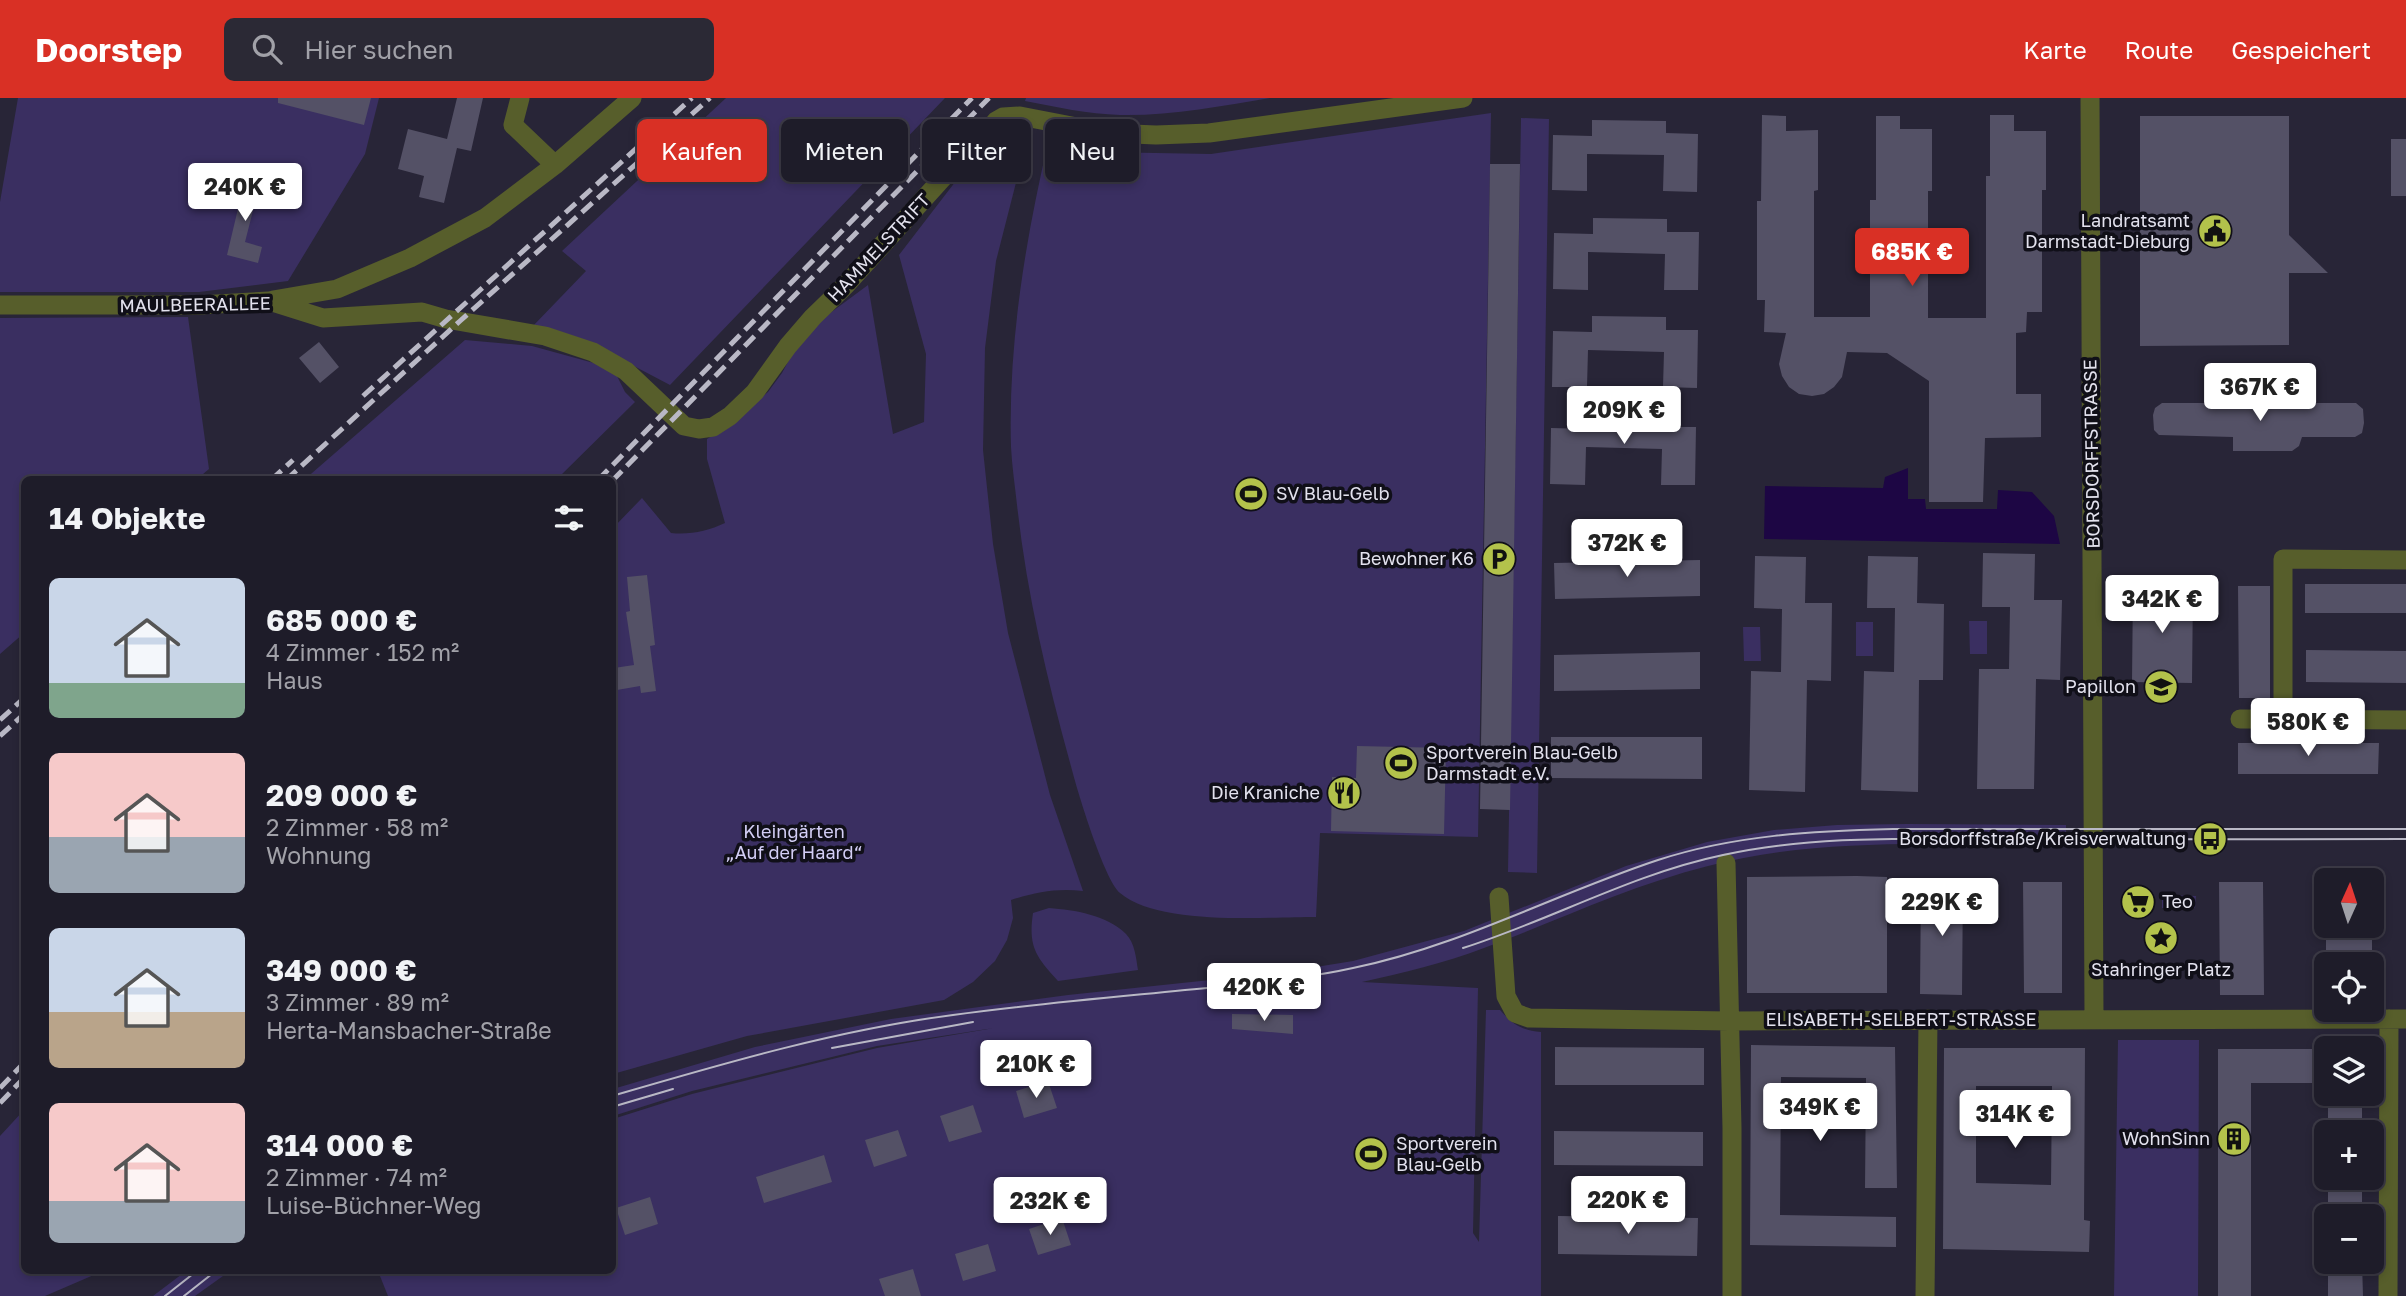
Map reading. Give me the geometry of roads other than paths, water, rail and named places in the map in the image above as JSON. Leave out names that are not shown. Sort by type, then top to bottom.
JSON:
[{"type":"street","points":[[520,98],[513,125],[555,165]]},
{"type":"street","points":[[269,301],[337,289],[410,258],[485,218],[555,165],[632,98]]},
{"type":"street","name":"HAMMELSTRIFT","points":[[690,429],[713,427],[730,416],[755,392],[813,317],[846,285],[950,170],[979,143],[996,121],[1003,117],[1020,116],[1108,133],[1209,134],[1463,98]]},
{"type":"street","name":"BORSDORFFSTRASSE","points":[[2091,98],[2094,1019]]},
{"type":"street","name":"MAULBEERALLEE","points":[[0,305],[200,305],[269,301],[323,318],[422,312],[446,319],[545,336],[593,352],[625,371],[674,418],[690,429]]},
{"type":"street","points":[[2283,720],[2283,559],[2406,560]]},
{"type":"street","points":[[2240,719],[2406,720]]},
{"type":"street","points":[[1726,863],[1732,1128],[1732,1296]]},
{"type":"street","name":"ELISABETH-SELBERT-STRASSE","points":[[1499,897],[1506,996],[1515,1013],[1523,1017],[1729,1021],[2398,1019]]},
{"type":"street","points":[[1925,1296],[1928,1019]]},
{"type":"street","points":[[2388,1296],[2398,1019]]},
{"type":"tram line","points":[[616,1095],[781,1049],[910,1021],[1285,979],[1353,968],[1431,947],[1658,860],[1745,840],[1804,833],[1893,829],[2406,829]]},
{"type":"tram line","points":[[1463,948],[1624,885],[1689,863],[1792,844],[1898,839],[2406,839]]},
{"type":"tram line","points":[[832,1048],[973,1022]]},
{"type":"tram line","points":[[616,1106],[673,1089]]},
{"type":"tram line","points":[[165,1296],[193,1274]]},
{"type":"tram line","points":[[184,1296],[212,1274]]},
{"type":"railway","points":[[363,396],[692,98]]},
{"type":"railway","points":[[290,476],[710,98]]},
{"type":"railway","points":[[602,476],[972,98]]},
{"type":"railway","points":[[616,477],[989,98]]},
{"type":"railway","points":[[275,476],[293,460]]},
{"type":"railway","points":[[0,720],[21,701]]},
{"type":"railway","points":[[0,736],[21,717]]},
{"type":"railway","points":[[0,1088],[21,1066]]},
{"type":"railway","points":[[0,1103],[21,1081]]},
{"type":"place","name":"Landratsamt Darmstadt-Dieburg","points":[[2215,231]]},
{"type":"place","name":"SV Blau-Gelb","points":[[1251,494]]},
{"type":"place","name":"Bewohner K6","points":[[1499,559]]},
{"type":"place","name":"Papillon","points":[[2161,687]]},
{"type":"place","name":"Sportverein Blau-Gelb Darmstadt e.V.","points":[[1401,763]]},
{"type":"place","name":"Die Kraniche","points":[[1344,793]]},
{"type":"place","name":"Borsdorffstraße/Kreisverwaltung","points":[[2210,839]]},
{"type":"place","name":"Teo","points":[[2138,902]]},
{"type":"place","name":"Stahringer Platz","points":[[2161,938]]},
{"type":"place","name":"WohnSinn","points":[[2234,1139]]},
{"type":"place","name":"Sportverein Blau-Gelb","points":[[1371,1154]]},
{"type":"park label","name":"Kleingärten „Auf der Haard“","points":[[794,842]]}]
